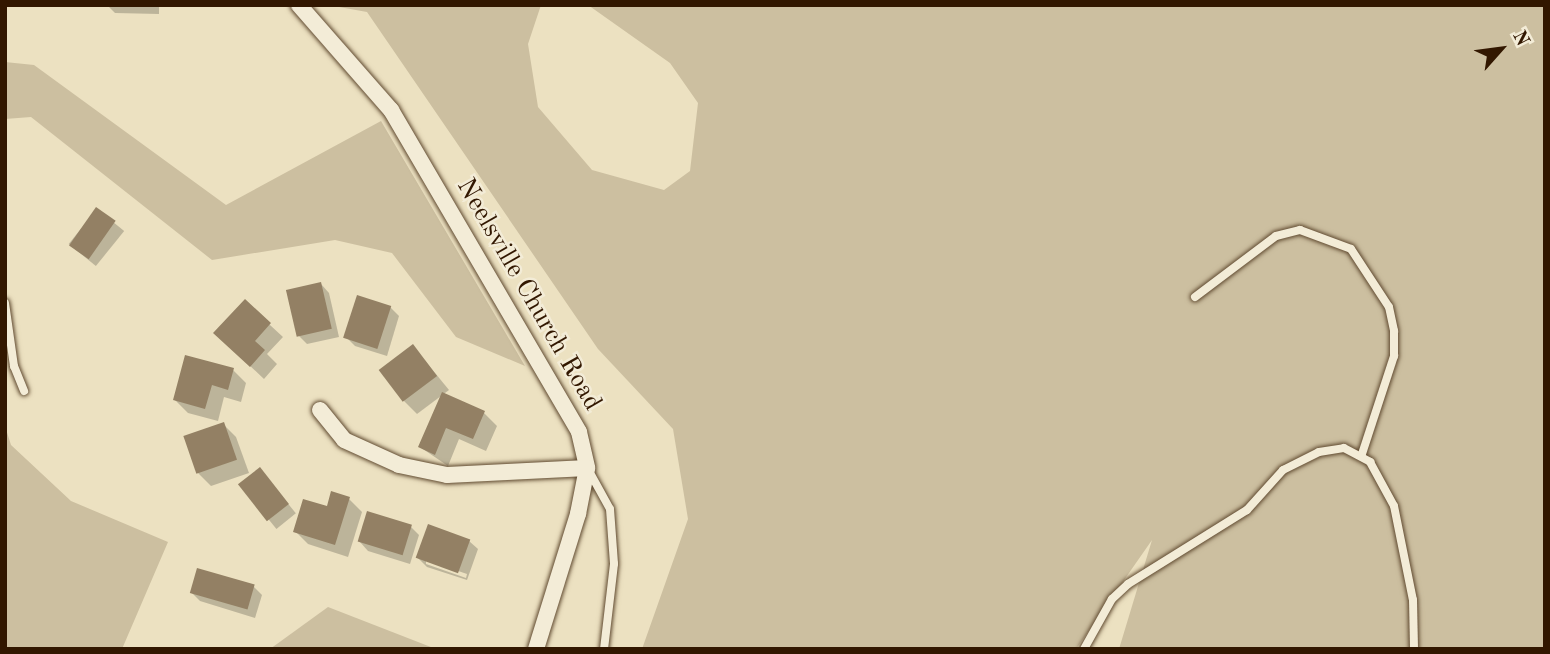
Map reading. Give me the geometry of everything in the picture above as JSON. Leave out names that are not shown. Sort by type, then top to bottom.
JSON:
[{"type":"street","name":"Neelsville Church Road","points":[[299,5],[391,110],[579,432],[587,468],[578,514],[536,649]]},
{"type":"street","points":[[320,410],[344,440],[411,468],[447,475],[587,468]]},
{"type":"lane","points":[[1195,297],[1276,236],[1300,230],[1351,249],[1389,307],[1394,331],[1394,356],[1362,454]]},
{"type":"lane","points":[[5,303],[14,366],[23,391]]},
{"type":"lane","points":[[1084,649],[1112,599],[1128,584],[1247,510],[1283,471],[1320,452],[1344,448],[1362,454],[1394,506],[1404,541],[1414,649]]},
{"type":"lane","points":[[587,468],[610,509],[614,564],[604,649]]},
{"type":"shaded area","points":[[328,5],[541,5],[528,44],[538,107],[592,170],[664,190],[690,171],[698,103],[670,63],[588,5],[1545,5],[1545,649],[1119,649],[1152,540],[1076,649],[642,649],[688,519],[673,429],[598,349],[367,12]]},
{"type":"shaded area","points":[[5,62],[34,65],[226,205],[381,121],[525,366],[456,337],[392,253],[335,240],[212,260],[31,117],[5,119]]},
{"type":"shaded area","points":[[5,426],[11,445],[71,501],[168,542],[122,649],[5,649]]},
{"type":"shaded area","points":[[328,607],[436,649],[270,649]]},
{"type":"building","points":[[96,207],[116,221],[89,259],[69,246]]},
{"type":"building","points":[[321,282],[332,329],[297,337],[286,290]]},
{"type":"building","points":[[357,295],[391,306],[377,349],[343,338]]},
{"type":"building","points":[[245,299],[271,323],[255,341],[265,350],[250,367],[213,333]]},
{"type":"building","points":[[413,344],[437,376],[403,402],[379,370]]},
{"type":"building","points":[[185,355],[234,368],[228,390],[212,385],[205,409],[173,400]]},
{"type":"building","points":[[442,392],[485,411],[473,439],[446,428],[435,455],[418,447]]},
{"type":"building","points":[[224,422],[237,460],[196,474],[183,436]]},
{"type":"building","points":[[260,467],[289,504],[267,521],[238,484]]},
{"type":"building","points":[[331,491],[350,497],[335,545],[293,532],[303,499],[327,506]]},
{"type":"building","points":[[367,511],[412,525],[403,555],[358,542]]},
{"type":"building","points":[[428,524],[470,539],[458,573],[416,558]]},
{"type":"building","points":[[197,568],[255,585],[248,610],[190,593]]}]
